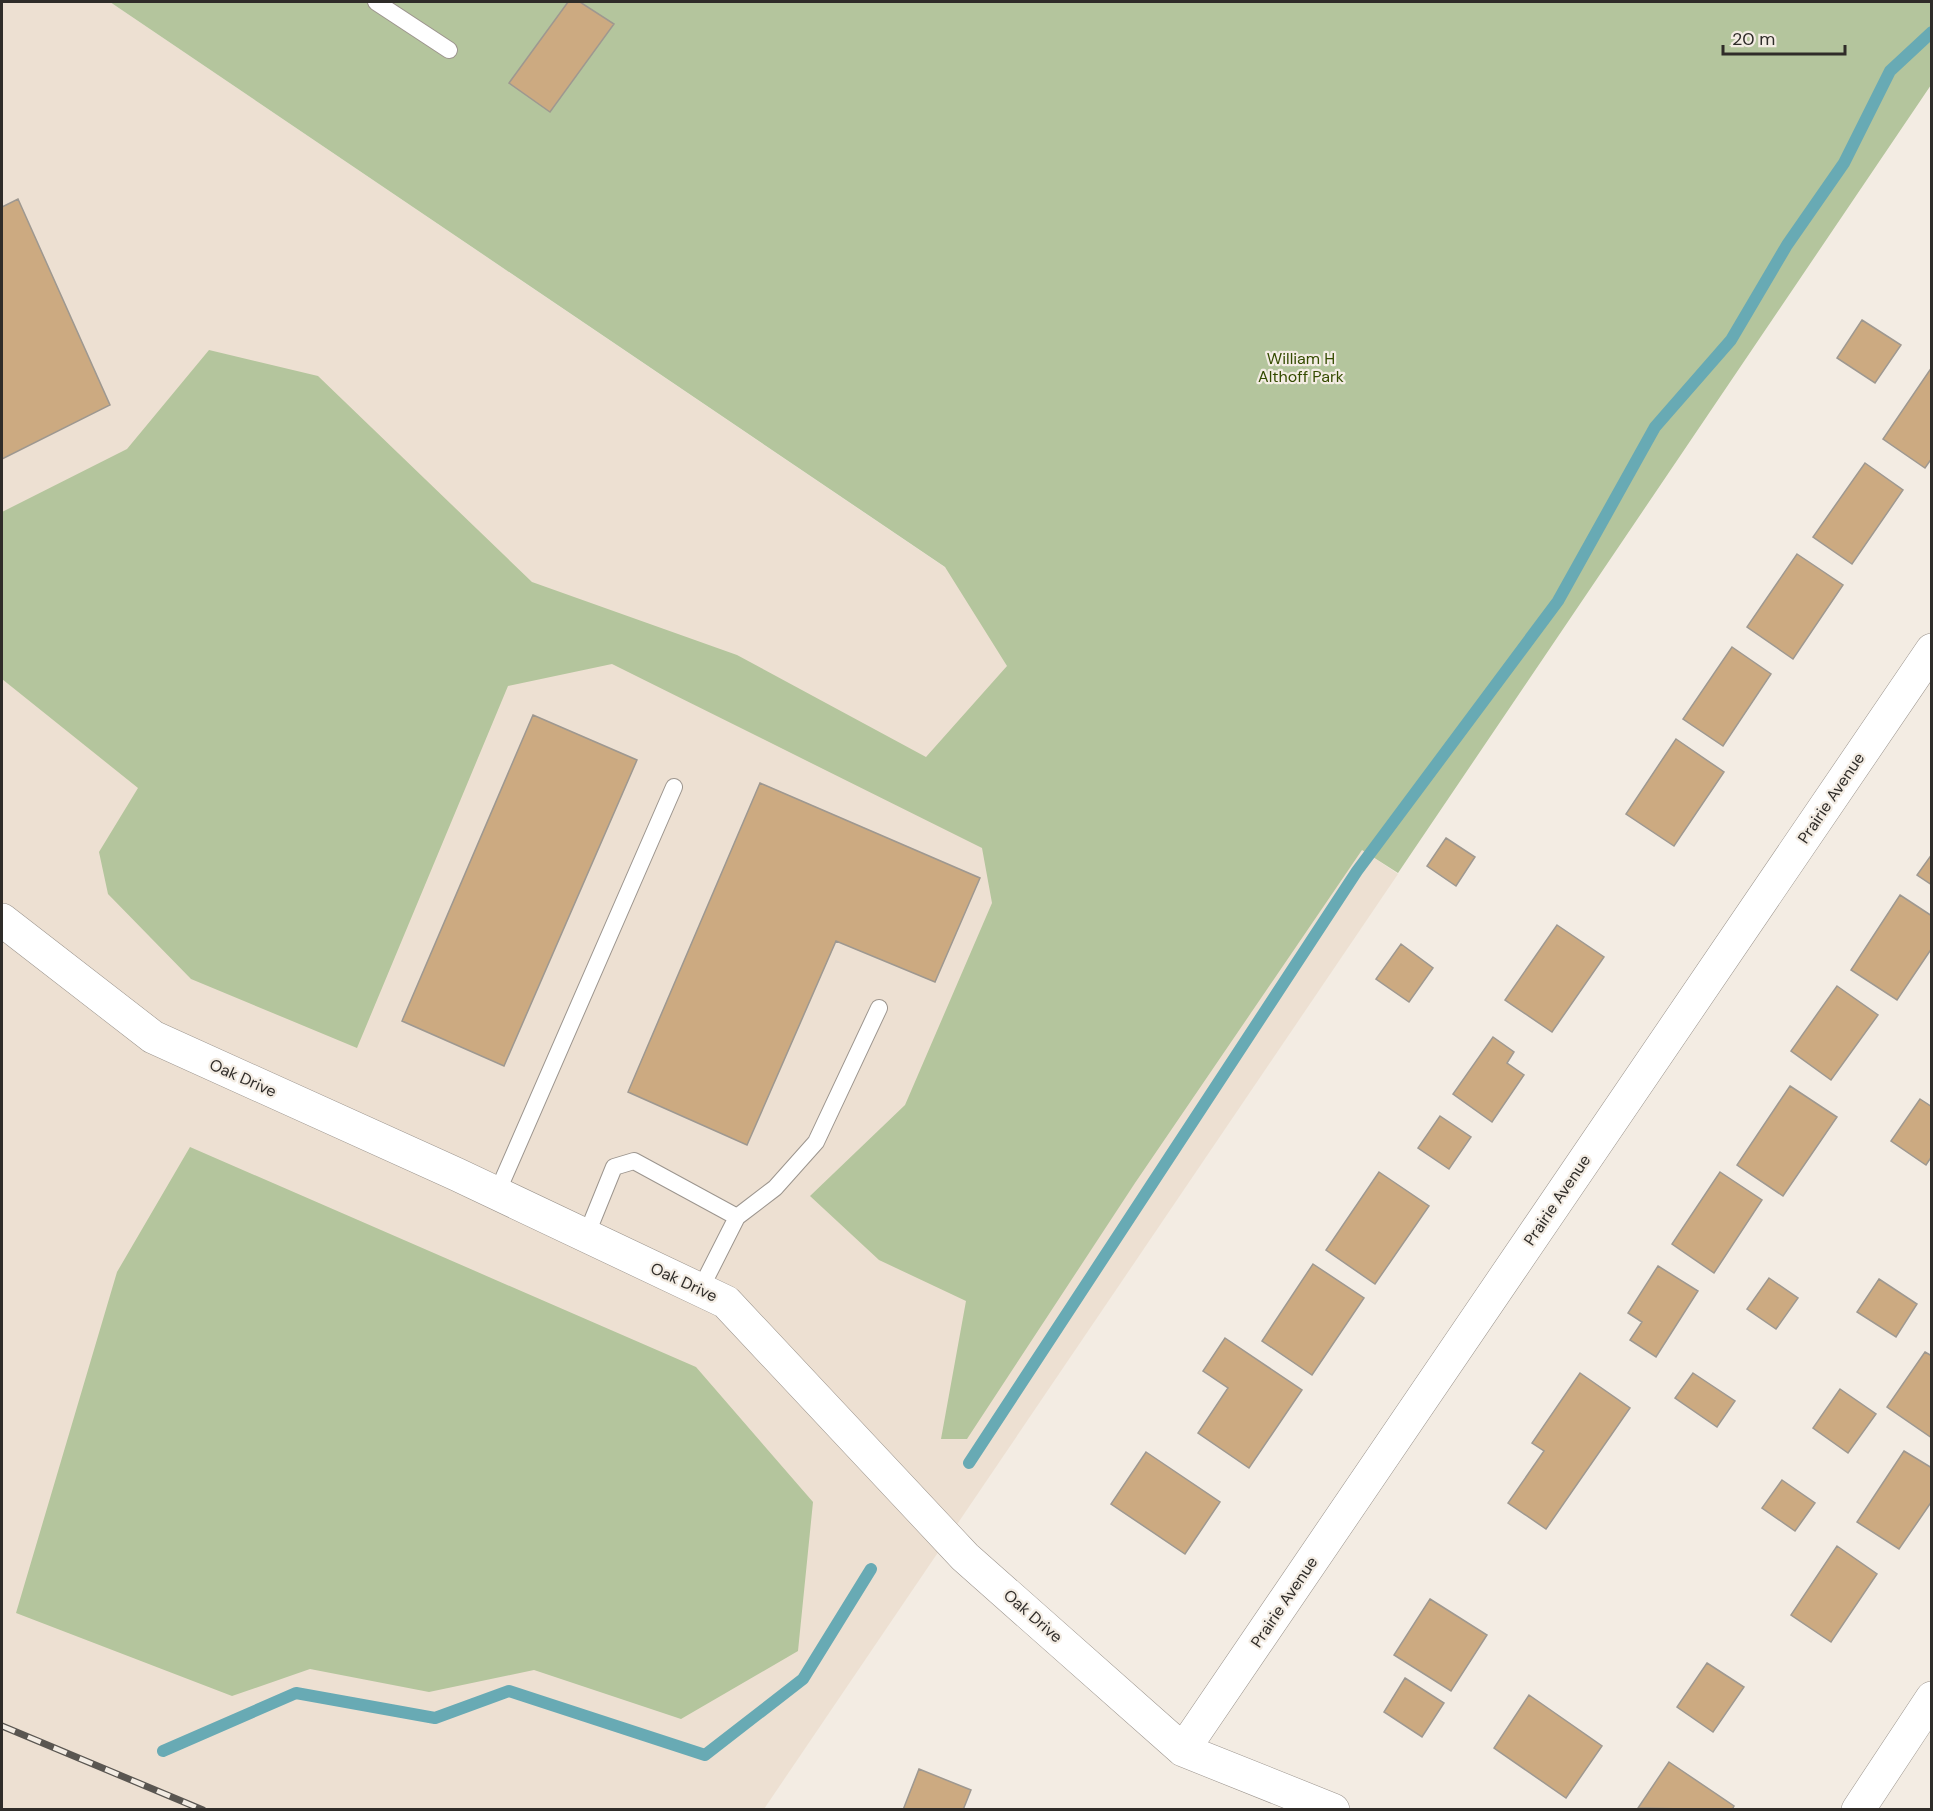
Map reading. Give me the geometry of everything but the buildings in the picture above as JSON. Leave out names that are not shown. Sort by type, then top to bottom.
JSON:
[{"type":"street","name":"Prairie Avenue","points":[[1183,1750],[1932,650]]},
{"type":"street","name":"Oak Drive","points":[[2,920],[153,1037],[497,1193],[726,1302],[965,1557],[1183,1750],[1333,1809]]},
{"type":"street","points":[[1858,1809],[1932,1698]]},
{"type":"lane","points":[[376,2],[449,50]]},
{"type":"lane","points":[[497,1193],[675,787]]},
{"type":"lane","points":[[700,1290],[737,1217],[775,1188],[816,1142],[879,1008]]},
{"type":"lane","points":[[586,1236],[614,1167],[634,1161],[737,1217]]},
{"type":"shaded area","points":[[2,2],[110,2],[1398,874],[764,1809],[2,1809]]},
{"type":"green space","name":"William H Althoff Park","points":[[110,2],[1931,2],[1931,85],[1398,873],[1362,850],[1135,1183],[967,1439],[941,1439],[966,1301],[879,1260],[810,1196],[905,1105],[992,903],[982,848],[612,664],[508,686],[357,1048],[191,979],[108,894],[99,852],[138,788],[2,679],[2,512],[127,449],[209,350],[318,376],[532,582],[737,655],[926,757],[1007,666],[945,567]]},
{"type":"green space","points":[[190,1147],[696,1367],[813,1502],[798,1651],[681,1719],[534,1670],[429,1692],[310,1669],[232,1696],[16,1613],[117,1272]]},
{"type":"waterway","points":[[969,1463],[1357,871],[1558,601],[1655,427],[1731,340],[1787,245],[1844,163],[1890,71],[1932,32]]},
{"type":"waterway","points":[[163,1751],[296,1693],[435,1718],[509,1691],[705,1755],[803,1679],[871,1569]]},
{"type":"railway","points":[[2,1726],[203,1810]]}]
